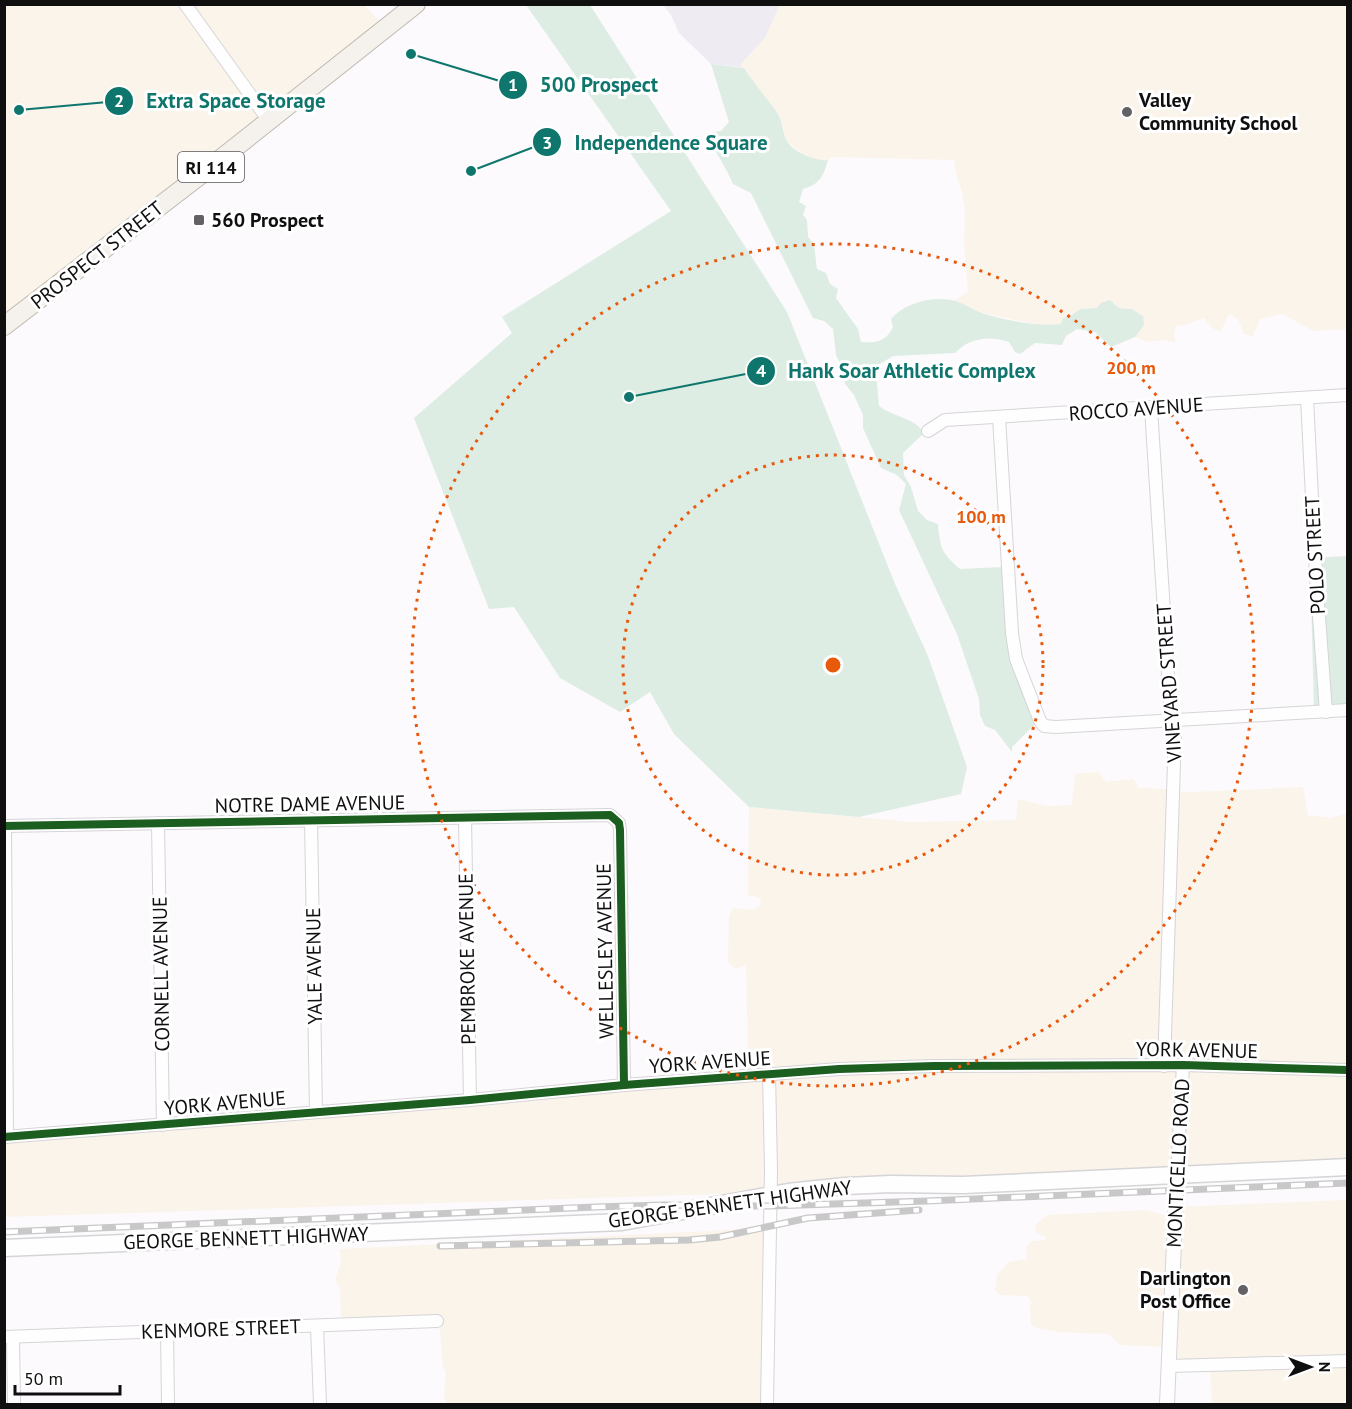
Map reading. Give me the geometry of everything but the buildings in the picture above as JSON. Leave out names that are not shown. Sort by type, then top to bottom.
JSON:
[{"type":"main road","name":"PROSPECT STREET","points":[[4,326],[416,4]]},
{"type":"main road","name":"GEORGE BENNETT HIGHWAY","points":[[4,1248],[622,1222],[823,1188],[879,1184],[963,1185],[1347,1167]]},
{"type":"street","points":[[185,4],[268,121]]},
{"type":"street","name":"ROCCO AVENUE","points":[[928,431],[945,420],[1347,395]]},
{"type":"street","name":"POLO STREET","points":[[1307,398],[1326,712]]},
{"type":"street","name":"VINEYARD STREET","points":[[1151,408],[1175,744],[1164,1066]]},
{"type":"street","points":[[999,417],[1012,633],[1016,659],[1044,726],[1347,710]]},
{"type":"street","name":"NOTRE DAME AVENUE","points":[[5,826],[610,815],[615,818]]},
{"type":"street","name":"PEMBROKE AVENUE","points":[[465,818],[470,1100]]},
{"type":"street","name":"WELLESLEY AVENUE","points":[[615,818],[620,830],[624,1085]]},
{"type":"street","name":"YALE AVENUE","points":[[311,819],[316,1112]]},
{"type":"street","name":"CORNELL AVENUE","points":[[158,823],[163,1125]]},
{"type":"street","points":[[5,826],[6,1137]]},
{"type":"street","name":"YORK AVENUE","points":[[6,1137],[470,1100],[624,1085],[769,1074],[924,1066],[1183,1065],[1347,1070]]},
{"type":"street","name":"MONTICELLO ROAD","points":[[1167,1404],[1183,1065]]},
{"type":"street","points":[[767,1404],[769,1074]]},
{"type":"street","name":"KENMORE STREET","points":[[9,1337],[437,1321]]},
{"type":"street","points":[[317,1326],[320,1404]]},
{"type":"street","points":[[167,1330],[168,1404]]},
{"type":"street","points":[[9,1337],[14,1404]]},
{"type":"street","points":[[1169,1366],[1347,1361]]},
{"type":"shaded area","points":[[5,5],[364,5],[387,29],[5,328]]},
{"type":"shaded area","points":[[526,5],[590,5],[787,312],[895,584],[928,656],[967,767],[961,794],[859,817],[749,807],[674,734],[650,692],[620,712],[560,678],[514,607],[489,609],[414,418],[512,333],[502,317],[671,211]]},
{"type":"shaded area","points":[[663,5],[780,5],[765,38],[741,67],[711,64],[679,33],[671,15]]},
{"type":"shaded area","points":[[780,5],[1347,5],[1347,329],[1313,331],[1283,314],[1260,319],[1253,336],[1244,334],[1238,319],[1229,314],[1221,331],[1212,328],[1204,318],[1176,326],[1174,335],[1176,342],[1162,340],[1148,342],[1135,337],[1144,325],[1132,309],[1119,308],[1115,303],[1097,308],[1080,309],[1064,318],[1061,324],[1045,326],[982,313],[955,300],[968,292],[964,245],[965,208],[954,160],[831,157],[820,161],[802,153],[787,142],[780,116],[741,67],[741,64],[765,38]]},
{"type":"shaded area","points":[[711,64],[744,68],[778,114],[785,138],[790,145],[812,158],[828,160],[820,179],[803,189],[799,202],[806,206],[803,215],[807,220],[808,237],[814,244],[817,269],[826,273],[830,284],[838,289],[836,298],[858,329],[861,342],[876,342],[884,339],[893,327],[891,319],[904,308],[921,301],[939,299],[956,301],[991,316],[1042,325],[1061,324],[1063,318],[1080,309],[1097,308],[1101,303],[1110,300],[1119,308],[1132,309],[1143,316],[1144,325],[1135,337],[1111,347],[1095,332],[1077,329],[1066,336],[1062,345],[1035,343],[1020,354],[1015,352],[1009,342],[987,338],[973,341],[955,353],[893,356],[880,364],[876,373],[879,406],[909,420],[924,433],[903,453],[904,475],[911,487],[918,511],[927,520],[938,524],[941,545],[949,559],[960,569],[1002,567],[1008,651],[1038,721],[1012,747],[1012,752],[995,730],[985,726],[980,715],[979,699],[957,634],[899,510],[906,484],[897,475],[881,468],[863,428],[863,415],[854,395],[845,384],[844,373],[836,355],[833,329],[824,321],[813,318],[751,193],[733,184],[710,140],[708,133],[721,131],[729,122]]},
{"type":"shaded area","points":[[1347,556],[1347,713],[1314,711],[1310,558]]},
{"type":"shaded area","points":[[1099,772],[1106,782],[1134,779],[1138,788],[1166,789],[1171,793],[1303,787],[1308,817],[1312,815],[1329,818],[1347,814],[1347,1167],[841,1190],[5,1217],[5,1139],[746,1078],[748,1064],[746,965],[735,969],[728,962],[729,915],[734,908],[754,910],[761,905],[760,898],[748,895],[749,807],[910,822],[1016,820],[1018,799],[1047,806],[1072,805],[1075,774]]},
{"type":"shaded area","points":[[1347,1200],[1347,1404],[1212,1404],[1210,1370],[1167,1368],[1165,1347],[1120,1345],[1108,1334],[1060,1332],[1037,1328],[1031,1325],[1030,1306],[1032,1303],[1027,1296],[1001,1295],[995,1290],[997,1275],[1009,1262],[1027,1259],[1026,1248],[1032,1241],[1045,1240],[1046,1237],[1036,1233],[1035,1225],[1047,1215],[1145,1210],[1169,1216],[1174,1207]]},
{"type":"shaded area","points":[[767,1228],[762,1404],[446,1404],[444,1395],[446,1373],[443,1366],[439,1321],[341,1324],[340,1288],[335,1280],[341,1262],[340,1249]]},
{"type":"railway","points":[[4,1232],[596,1207],[770,1206],[927,1201],[1348,1183]]},
{"type":"railway","points":[[440,1246],[689,1240],[720,1237],[808,1218],[919,1210]]},
{"type":"cycle path","points":[[4,826],[610,815],[619,823],[620,830],[624,1085]]},
{"type":"cycle path","points":[[4,1137],[839,1069],[934,1066],[1183,1065],[1348,1070]]},
{"type":"place","name":"500 Prospect","points":[[411,54]]},
{"type":"place","name":"Extra Space Storage","points":[[19,110]]},
{"type":"place","name":"Valley Community School","points":[[1127,112]]},
{"type":"place","name":"Independence Square","points":[[471,171]]},
{"type":"place","name":"560 Prospect","points":[[199,220]]},
{"type":"place","name":"Hank Soar Athletic Complex","points":[[629,397]]},
{"type":"place","name":"Darlington Post Office","points":[[1243,1290]]}]
